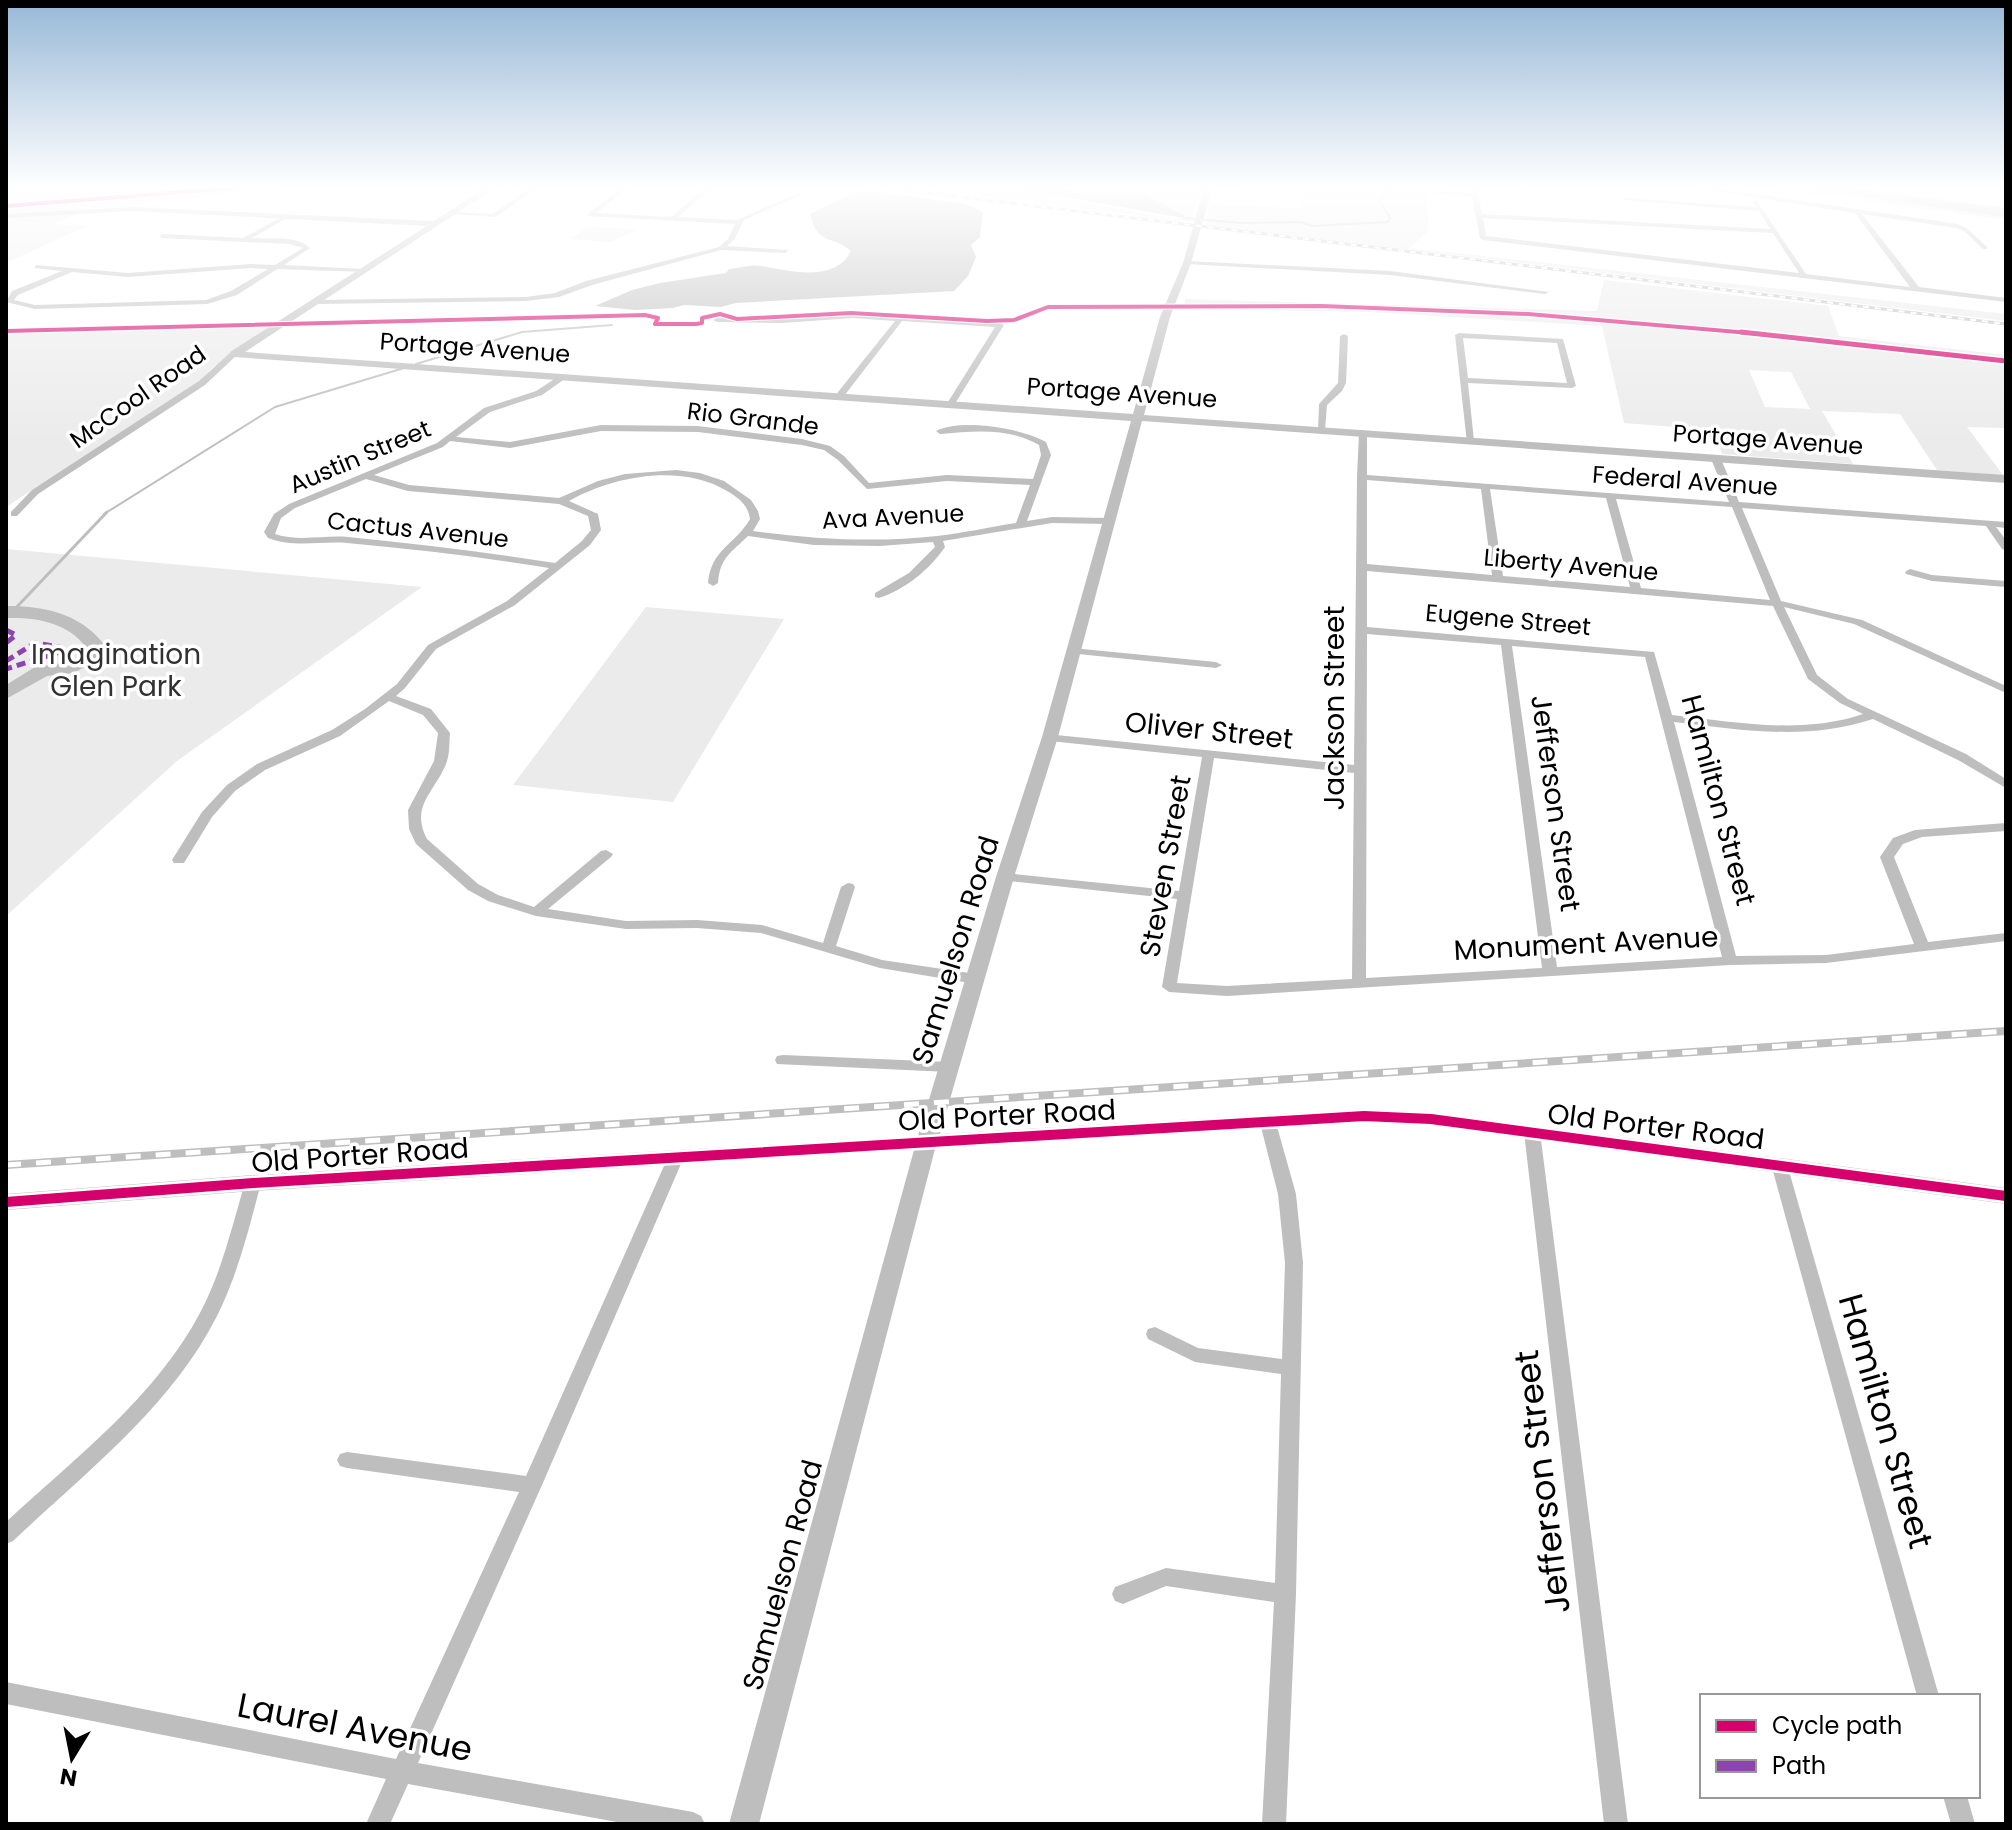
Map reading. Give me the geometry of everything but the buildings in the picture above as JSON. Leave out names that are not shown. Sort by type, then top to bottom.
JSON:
[{"type":"street","points":[[63,273],[15,293],[7,301],[35,307],[207,302],[230,295],[269,273]]},
{"type":"street","points":[[98,273],[156,273]]},
{"type":"street","name":"McCool Road","points":[[14,514],[35,492],[193,389],[234,354],[360,273]]},
{"type":"street","points":[[316,302],[549,297],[632,273]]},
{"type":"street","name":"Samuelson Road","points":[[744,1824],[927,1141],[1050,737],[1165,317],[1183,273]]},
{"type":"street","points":[[1393,273],[1545,292]]},
{"type":"street","points":[[1783,273],[2006,300]]},
{"type":"street","points":[[1904,273],[1916,289]]},
{"type":"street","points":[[717,320],[782,321],[853,316],[1000,325],[952,402]]},
{"type":"street","points":[[841,394],[901,318]]},
{"type":"street","points":[[1464,380],[1572,386],[1560,341],[1459,335],[1470,441]]},
{"type":"street","points":[[1321,430],[1323,404],[1342,383],[1344,336]]},
{"type":"street","name":"Portage Avenue","points":[[234,354],[841,394],[2006,479]]},
{"type":"street","name":"Austin Street","points":[[276,538],[271,536],[270,527],[284,510],[451,439],[487,410],[546,390],[565,376]]},
{"type":"street","name":"Rio Grande","points":[[451,439],[495,445],[524,443],[601,428],[720,431],[827,448],[867,486],[947,478],[1035,482]]},
{"type":"street","points":[[940,431],[1002,430],[1037,439],[1046,450],[1020,526]]},
{"type":"street","name":"Jackson Street","points":[[1359,983],[1363,433]]},
{"type":"street","points":[[1716,459],[1812,677],[1844,701],[1962,757],[2006,784]]},
{"type":"street","points":[[561,501],[584,488],[618,478],[668,474],[704,477],[724,484],[750,504],[755,519],[745,533],[717,558],[713,583]]},
{"type":"street","points":[[179,860],[207,815],[231,788],[261,767],[336,733],[389,697],[441,639],[501,610],[592,537],[597,525],[588,511],[561,501],[408,488],[366,476]]},
{"type":"street","name":"Federal Avenue","points":[[1362,477],[2006,525]]},
{"type":"street","points":[[1485,486],[1498,579]]},
{"type":"street","points":[[1610,495],[1636,590]]},
{"type":"street","name":"Ava Avenue","points":[[745,533],[837,543],[937,539],[1043,523],[1106,524]]},
{"type":"street","points":[[1989,524],[2006,547]]},
{"type":"street","name":"Cactus Avenue","points":[[276,538],[340,540],[414,550],[466,551],[557,566]]},
{"type":"street","points":[[879,595],[916,573],[939,549],[937,539]]},
{"type":"street","name":"Liberty Avenue","points":[[1362,567],[1777,603],[1858,622],[2006,690]]},
{"type":"street","points":[[1910,572],[1932,578],[2006,584]]},
{"type":"street","name":"Eugene Street","points":[[1362,630],[1650,654]]},
{"type":"street","name":"Jefferson Street","points":[[1506,642],[1550,972]]},
{"type":"street","points":[[1072,651],[1216,665]]},
{"type":"street","name":"Hamilton Street","points":[[1650,654],[1730,961]]},
{"type":"street","points":[[389,697],[427,712],[444,733],[439,768],[413,812],[411,822],[421,841],[473,887],[493,898],[536,912],[626,925],[747,928],[794,936],[910,971],[976,979]]},
{"type":"street","points":[[1666,718],[1800,729],[1828,728],[1873,715]]},
{"type":"street","name":"Oliver Street","points":[[1050,737],[1362,770]]},
{"type":"street","name":"Steven Street","points":[[1169,987],[1209,754]]},
{"type":"street","points":[[1922,946],[1887,857],[1898,841],[1920,833],[2006,827]]},
{"type":"street","points":[[536,912],[606,854]]},
{"type":"street","points":[[1005,877],[1184,896]]},
{"type":"street","points":[[829,947],[848,887]]},
{"type":"street","name":"Monument Avenue","points":[[1169,987],[1227,991],[1730,961],[1826,959],[2006,937]]},
{"type":"street","points":[[783,1060],[949,1067]]},
{"type":"street","name":"Old Porter Road","points":[[6,1202],[253,1183],[1364,1116],[1431,1119],[2006,1196]]},
{"type":"street","points":[[1268,1123],[1292,1224],[1292,1368],[1274,1824]]},
{"type":"street","name":"Jefferson Street","points":[[1532,1132],[1616,1824]]},
{"type":"street","points":[[378,1824],[676,1157]]},
{"type":"street","name":"Hamilton Street","points":[[1779,1164],[1927,1694]]},
{"type":"street","points":[[6,1535],[150,1397],[194,1339],[220,1289],[253,1183]]},
{"type":"street","points":[[1155,1334],[1195,1355],[1292,1368]]},
{"type":"street","points":[[347,1460],[532,1485]]},
{"type":"street","points":[[1123,1594],[1166,1577],[1285,1594]]},
{"type":"street","name":"Laurel Avenue","points":[[6,1693],[401,1771],[693,1824]]},
{"type":"street","points":[[1956,1798],[1963,1824]]},
{"type":"green space","points":[[1609,273],[1639,273],[2006,314],[2006,321]]},
{"type":"green space","points":[[1604,280],[1828,306],[1839,336],[2006,355],[2006,428],[1967,427],[2003,475],[1937,470],[1900,414],[1822,411],[1853,464],[1722,454],[1714,430],[1624,423],[1602,326],[1368,312],[1184,309],[1185,299],[1597,311]],"holes":[[[1749,370],[1791,372],[1810,409],[1765,407]]]},
{"type":"green space","points":[[278,325],[213,367],[199,382],[6,507],[6,331]]},
{"type":"green space","name":"Imagination Glen Park","points":[[6,549],[422,587],[177,761],[6,916]]},
{"type":"green space","points":[[646,607],[784,619],[673,802],[513,785]]},
{"type":"shaded area","points":[[723,273],[969,273],[954,291],[736,303],[721,307],[684,305],[635,310],[595,306],[632,290]]},
{"type":"waterway","points":[[416,364],[522,332],[612,325]]},
{"type":"waterway","points":[[107,512],[275,407],[404,368]]},
{"type":"waterway","points":[[12,612],[107,512]]},
{"type":"waterway","points":[[6,612],[56,618],[79,629],[96,647],[93,658],[66,669],[42,671],[6,693]]},
{"type":"railway","points":[[1589,273],[2006,324]]},
{"type":"railway","points":[[6,1165],[2006,1031]]},
{"type":"marked path","points":[[6,630],[16,635],[6,643]]},
{"type":"marked path","points":[[6,661],[35,643],[50,643],[59,647],[57,653],[6,669]]},
{"type":"cycle path","points":[[6,331],[645,315],[658,318],[655,324],[696,324],[702,323],[702,318],[720,314],[737,319],[851,313],[987,321],[1014,320],[1048,307],[1322,306],[1528,314],[1648,323],[2006,361]]},
{"type":"cycle path","points":[[6,1202],[253,1183],[1364,1116],[1431,1119],[2006,1196]]}]
